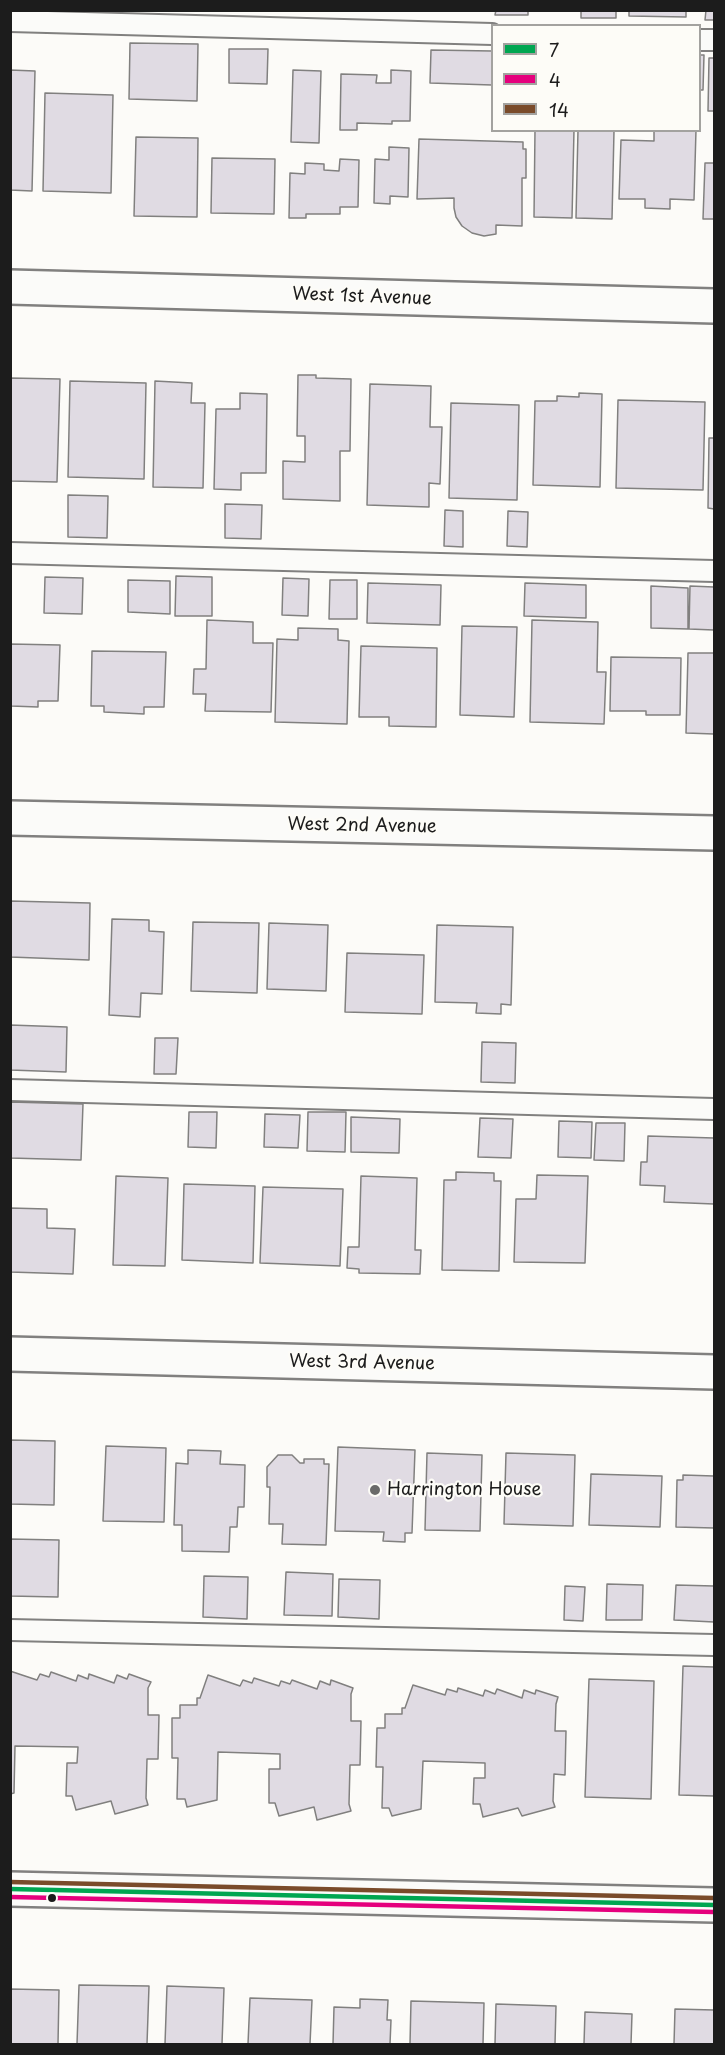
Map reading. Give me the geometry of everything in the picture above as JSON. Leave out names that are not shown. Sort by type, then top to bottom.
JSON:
[{"type":"street","name":"West 1st Avenue","points":[[10,288],[714,306]]},
{"type":"street","name":"West 2nd Avenue","points":[[10,818],[714,833]]},
{"type":"street","name":"West 3rd Avenue","points":[[10,1354],[714,1372]]},
{"type":"street","points":[[10,1889],[714,1905]]},
{"type":"lane","points":[[10,21],[491,34]]},
{"type":"lane","points":[[10,553],[714,571]]},
{"type":"lane","points":[[10,1090],[714,1109]]},
{"type":"lane","points":[[10,1630],[714,1645]]},
{"type":"building","points":[[496,10],[528,10],[528,15],[495,15]]},
{"type":"building","points":[[581,10],[616,10],[616,18],[581,18]]},
{"type":"building","points":[[629,10],[686,10],[686,17],[629,16]]},
{"type":"building","points":[[706,10],[714,10],[714,20],[705,20]]},
{"type":"building","points":[[130,43],[198,44],[197,101],[129,99]]},
{"type":"building","points":[[229,49],[268,49],[267,84],[229,83]]},
{"type":"building","points":[[431,50],[491,51],[491,85],[430,83]]},
{"type":"building","points":[[701,55],[704,55],[703,90],[701,90]]},
{"type":"building","points":[[709,58],[714,58],[714,111],[708,111]]},
{"type":"building","points":[[10,70],[35,71],[32,191],[10,190]]},
{"type":"building","points":[[293,70],[321,71],[319,143],[291,142]]},
{"type":"building","points":[[391,70],[411,71],[410,121],[392,121],[392,124],[357,123],[357,130],[340,130],[341,74],[377,75],[376,83],[391,83]]},
{"type":"building","points":[[45,93],[113,95],[111,193],[43,191]]},
{"type":"building","points":[[535,132],[574,132],[572,218],[534,217]]},
{"type":"building","points":[[578,132],[614,132],[612,219],[576,218]]},
{"type":"building","points":[[654,132],[696,132],[694,200],[670,199],[670,209],[645,208],[645,199],[619,199],[621,140],[654,141]]},
{"type":"building","points":[[136,137],[198,138],[197,217],[134,216]]},
{"type":"building","points":[[419,139],[523,142],[523,149],[526,149],[526,178],[522,178],[522,226],[496,225],[496,234],[484,236],[472,233],[462,226],[456,217],[454,198],[417,199]]},
{"type":"building","points":[[389,147],[409,148],[408,197],[390,196],[390,204],[374,203],[375,159],[389,160]]},
{"type":"building","points":[[212,158],[275,159],[274,214],[211,213]]},
{"type":"building","points":[[340,159],[359,160],[358,207],[340,207],[340,214],[306,214],[306,218],[289,218],[290,173],[305,174],[305,163],[324,164],[324,170],[339,171]]},
{"type":"building","points":[[705,163],[714,163],[714,219],[703,219]]},
{"type":"building","points":[[298,375],[351,379],[350,451],[340,451],[340,501],[283,499],[283,461],[305,462],[305,436],[297,436]]},
{"type":"building","points":[[10,378],[60,379],[57,482],[10,481]]},
{"type":"building","points":[[70,381],[146,383],[144,479],[68,477]]},
{"type":"building","points":[[155,381],[192,383],[191,403],[205,403],[203,488],[153,487]]},
{"type":"building","points":[[370,384],[431,386],[430,427],[442,427],[440,484],[429,483],[429,507],[367,505]]},
{"type":"building","points":[[240,393],[267,394],[266,473],[241,473],[241,490],[214,489],[216,409],[240,409]]},
{"type":"building","points":[[579,393],[602,394],[600,487],[533,485],[535,401],[557,401],[557,396],[579,397]]},
{"type":"building","points":[[618,400],[705,402],[703,490],[616,488]]},
{"type":"building","points":[[451,403],[519,405],[517,500],[449,498]]},
{"type":"building","points":[[709,438],[714,438],[714,509],[708,508]]},
{"type":"building","points":[[68,495],[108,496],[107,538],[68,537]]},
{"type":"building","points":[[225,504],[262,505],[261,539],[225,538]]},
{"type":"building","points":[[445,510],[463,511],[463,547],[444,546]]},
{"type":"building","points":[[508,511],[528,512],[527,547],[507,546]]},
{"type":"building","points":[[176,576],[212,577],[212,616],[175,616]]},
{"type":"building","points":[[45,577],[83,578],[82,614],[44,613]]},
{"type":"building","points":[[283,578],[309,579],[308,616],[282,615]]},
{"type":"building","points":[[128,580],[170,581],[170,614],[128,612]]},
{"type":"building","points":[[330,580],[357,580],[357,619],[329,619]]},
{"type":"building","points":[[368,583],[441,585],[440,625],[367,623]]},
{"type":"building","points":[[525,583],[586,585],[586,618],[524,616]]},
{"type":"building","points":[[651,586],[688,588],[688,629],[651,628]]},
{"type":"building","points":[[690,586],[714,587],[714,630],[689,629]]},
{"type":"building","points":[[207,620],[253,622],[253,643],[273,643],[271,712],[205,711],[206,694],[193,694],[194,669],[206,669]]},
{"type":"building","points":[[532,620],[598,622],[597,672],[606,672],[604,724],[530,722]]},
{"type":"building","points":[[462,626],[517,627],[514,717],[460,715]]},
{"type":"building","points":[[298,628],[338,629],[338,640],[349,641],[347,724],[275,722],[277,639],[298,640]]},
{"type":"building","points":[[10,644],[60,645],[58,701],[38,701],[38,707],[11,706]]},
{"type":"building","points":[[361,646],[437,648],[436,727],[389,726],[389,717],[359,717]]},
{"type":"building","points":[[92,651],[166,652],[164,707],[144,707],[144,714],[104,712],[104,706],[91,706]]},
{"type":"building","points":[[688,653],[714,653],[714,734],[686,733]]},
{"type":"building","points":[[611,657],[681,658],[680,715],[646,715],[646,711],[610,711]]},
{"type":"building","points":[[10,901],[90,903],[89,960],[10,957]]},
{"type":"building","points":[[112,919],[149,920],[149,931],[164,932],[162,994],[141,993],[140,1017],[109,1015]]},
{"type":"building","points":[[193,922],[259,923],[257,993],[191,991]]},
{"type":"building","points":[[269,923],[328,925],[326,991],[267,989]]},
{"type":"building","points":[[437,925],[513,927],[511,1005],[501,1004],[501,1014],[476,1013],[477,1003],[435,1002]]},
{"type":"building","points":[[347,953],[424,955],[422,1014],[345,1012]]},
{"type":"building","points":[[10,1025],[67,1027],[66,1072],[10,1070]]},
{"type":"building","points":[[155,1038],[178,1038],[176,1074],[154,1074]]},
{"type":"building","points":[[482,1042],[516,1043],[515,1083],[481,1082]]},
{"type":"building","points":[[10,1102],[83,1104],[81,1160],[10,1158]]},
{"type":"building","points":[[189,1112],[217,1112],[216,1148],[188,1147]]},
{"type":"building","points":[[308,1112],[346,1112],[345,1152],[307,1151]]},
{"type":"building","points":[[265,1114],[300,1115],[298,1148],[264,1147]]},
{"type":"building","points":[[351,1117],[400,1119],[399,1153],[351,1152]]},
{"type":"building","points":[[480,1118],[513,1119],[511,1158],[478,1157]]},
{"type":"building","points":[[559,1121],[592,1122],[591,1158],[558,1157]]},
{"type":"building","points":[[596,1123],[625,1123],[624,1161],[594,1160]]},
{"type":"building","points":[[648,1136],[714,1138],[714,1204],[664,1202],[665,1186],[640,1185],[641,1162],[647,1162]]},
{"type":"building","points":[[456,1172],[494,1173],[494,1181],[501,1181],[499,1271],[442,1270],[444,1180],[456,1180]]},
{"type":"building","points":[[537,1175],[588,1176],[585,1263],[514,1262],[516,1199],[536,1199]]},
{"type":"building","points":[[116,1176],[168,1178],[165,1266],[113,1265]]},
{"type":"building","points":[[361,1176],[417,1178],[415,1250],[421,1250],[420,1274],[359,1273],[359,1269],[347,1268],[348,1247],[359,1247]]},
{"type":"building","points":[[184,1184],[255,1186],[253,1263],[182,1260]]},
{"type":"building","points":[[263,1187],[343,1189],[340,1266],[260,1263]]},
{"type":"building","points":[[10,1208],[47,1209],[47,1228],[75,1229],[73,1274],[10,1272]]},
{"type":"building","points":[[10,1440],[55,1441],[54,1505],[10,1504]]},
{"type":"building","points":[[106,1446],[166,1448],[164,1522],[103,1521]]},
{"type":"building","name":"Harrington House","points":[[338,1447],[415,1450],[412,1533],[405,1533],[405,1542],[383,1541],[384,1532],[335,1531]]},
{"type":"building","points":[[188,1450],[221,1451],[220,1464],[245,1465],[244,1507],[238,1507],[237,1527],[230,1527],[229,1552],[182,1551],[182,1525],[174,1525],[176,1463],[188,1464]]},
{"type":"building","points":[[427,1453],[482,1455],[480,1531],[425,1530]]},
{"type":"building","points":[[506,1453],[575,1455],[573,1526],[504,1524]]},
{"type":"building","points":[[278,1455],[292,1455],[300,1463],[304,1463],[304,1459],[324,1459],[324,1464],[329,1464],[326,1545],[282,1544],[283,1524],[269,1524],[270,1487],[267,1487],[267,1467]]},
{"type":"building","points":[[591,1474],[662,1476],[660,1527],[589,1525]]},
{"type":"building","points":[[683,1475],[714,1476],[714,1528],[676,1527],[677,1480],[683,1480]]},
{"type":"building","points":[[10,1539],[59,1540],[58,1597],[10,1596]]},
{"type":"building","points":[[286,1572],[333,1574],[332,1616],[284,1615]]},
{"type":"building","points":[[204,1576],[248,1577],[247,1619],[203,1617]]},
{"type":"building","points":[[339,1579],[380,1580],[379,1619],[338,1617]]},
{"type":"building","points":[[607,1584],[643,1585],[642,1620],[606,1620]]},
{"type":"building","points":[[676,1585],[714,1586],[714,1622],[674,1620]]},
{"type":"building","points":[[565,1586],[585,1587],[583,1621],[564,1620]]},
{"type":"building","points":[[683,1666],[714,1667],[714,1796],[679,1795]]},
{"type":"building","points":[[10,1671],[37,1680],[40,1674],[49,1677],[51,1672],[76,1681],[78,1675],[88,1679],[89,1674],[114,1683],[117,1675],[127,1679],[129,1674],[151,1682],[148,1688],[148,1715],[159,1715],[158,1759],[147,1759],[146,1798],[148,1805],[115,1814],[111,1801],[76,1810],[72,1796],[66,1796],[67,1763],[77,1763],[78,1747],[15,1746],[14,1793],[10,1794]]},
{"type":"building","points":[[208,1675],[240,1686],[243,1680],[252,1683],[254,1678],[279,1686],[281,1681],[290,1684],[292,1680],[317,1689],[320,1681],[330,1685],[331,1680],[353,1688],[351,1721],[361,1721],[360,1765],[350,1765],[349,1804],[351,1811],[317,1820],[314,1807],[279,1816],[275,1803],[269,1803],[269,1769],[280,1769],[280,1754],[218,1752],[217,1800],[187,1807],[185,1799],[177,1799],[178,1758],[172,1758],[172,1718],[180,1718],[180,1705],[197,1705],[197,1698],[200,1698]]},
{"type":"building","points":[[589,1679],[654,1681],[651,1799],[585,1797]]},
{"type":"building","points":[[413,1685],[445,1695],[447,1689],[457,1692],[458,1688],[483,1696],[485,1690],[495,1694],[497,1689],[522,1698],[524,1690],[535,1694],[536,1690],[558,1697],[555,1731],[566,1731],[565,1775],[554,1774],[553,1801],[555,1807],[522,1816],[518,1808],[483,1817],[480,1804],[473,1804],[474,1778],[485,1778],[485,1763],[423,1761],[421,1809],[392,1816],[389,1808],[382,1808],[383,1767],[376,1767],[377,1728],[385,1728],[385,1714],[402,1714],[402,1708],[405,1708]]},
{"type":"building","points":[[79,1985],[149,1986],[147,2044],[77,2044]]},
{"type":"building","points":[[167,1986],[224,1988],[222,2044],[165,2044]]},
{"type":"building","points":[[10,1989],[59,1990],[58,2044],[10,2044]]},
{"type":"building","points":[[250,1998],[312,2000],[310,2044],[248,2044]]},
{"type":"building","points":[[360,1999],[388,2000],[387,2020],[391,2020],[390,2044],[333,2044],[334,2007],[360,2008]]},
{"type":"building","points":[[411,2001],[484,2003],[483,2044],[410,2044]]},
{"type":"building","points":[[496,2004],[556,2006],[555,2044],[495,2044]]},
{"type":"building","points":[[675,2009],[714,2010],[714,2044],[674,2044]]},
{"type":"building","points":[[585,2012],[632,2014],[631,2044],[584,2044]]},
{"type":"transit line","name":"14","points":[[10,1882],[714,1898]]},
{"type":"transit line","name":"7","points":[[10,1889],[714,1905]]},
{"type":"transit line","name":"4","points":[[10,1897],[714,1912]]},
{"type":"place","name":"Harrington House","points":[[375,1490]]}]
